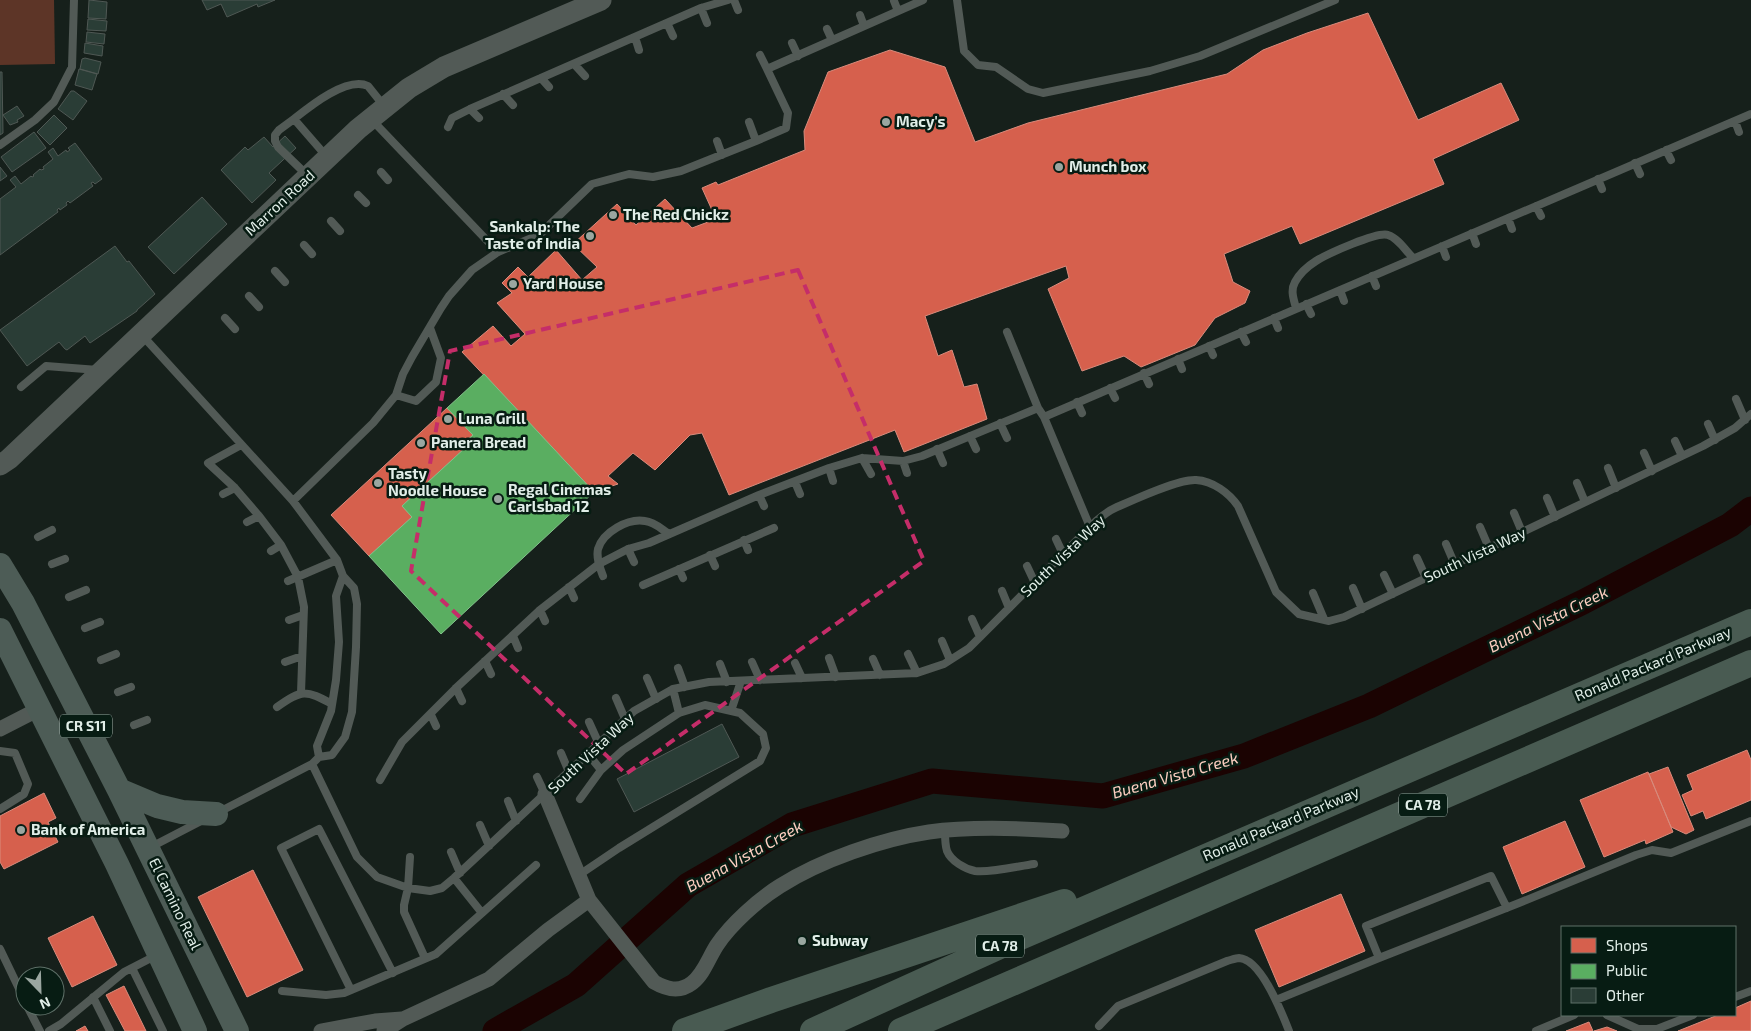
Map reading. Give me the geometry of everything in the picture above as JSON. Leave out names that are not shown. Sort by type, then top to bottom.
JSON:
[{"type":"highway","name":"Ronald Packard Parkway","points":[[812,1031],[1011,941],[1751,622]]},
{"type":"highway","name":"CA 78","points":[[901,1031],[1751,664]]},
{"type":"highway","points":[[685,1031],[1024,914],[1189,864]]},
{"type":"highway","points":[[940,1031],[1095,947]]},
{"type":"main road","name":"Marron Road","points":[[0,465],[9,459],[328,158],[409,88],[444,66],[601,0]]},
{"type":"main road","name":"El Camino Real","points":[[0,565],[24,603],[149,848],[238,1031]]},
{"type":"main road","name":"CR S11","points":[[0,630],[117,864],[192,1028]]},
{"type":"main road","points":[[119,790],[157,806],[182,812],[216,814]]},
{"type":"street","points":[[0,729],[40,709]]},
{"type":"street","name":"South Vista Way","points":[[545,794],[588,900],[654,982],[666,989],[679,989],[692,984],[701,973],[718,944],[739,918],[780,886],[822,864],[879,844],[930,832],[1005,828],[1062,831]]},
{"type":"street","points":[[384,1031],[403,1019],[489,979],[548,930],[588,900]]},
{"type":"street","points":[[321,1031],[375,1021],[403,1019]]},
{"type":"lane","points":[[0,145],[35,120],[54,102],[72,67],[74,0]]},
{"type":"lane","points":[[448,126],[452,118],[503,94],[575,65],[701,8],[728,0]]},
{"type":"lane","points":[[734,0],[738,10]]},
{"type":"lane","points":[[767,69],[923,0]]},
{"type":"lane","points":[[956,0],[964,51],[978,65],[996,67],[1028,89],[1043,93],[1150,71],[1200,56],[1335,0]]},
{"type":"lane","points":[[894,1],[898,11]]},
{"type":"lane","points":[[701,8],[707,23]]},
{"type":"lane","points":[[860,15],[864,26]]},
{"type":"lane","points":[[668,23],[673,36]]},
{"type":"lane","points":[[827,29],[832,40]]},
{"type":"lane","points":[[635,37],[639,50]]},
{"type":"lane","points":[[792,43],[798,56]]},
{"type":"lane","points":[[293,501],[373,423],[396,395],[403,374],[449,296],[472,270],[498,252],[539,235],[592,184],[629,174],[653,177],[672,173],[756,142],[786,128],[788,113],[760,56]]},
{"type":"lane","points":[[575,65],[585,76]]},
{"type":"lane","points":[[541,78],[549,87]]},
{"type":"lane","points":[[308,177],[278,146],[274,135],[325,96],[336,90],[357,84],[365,84],[368,86],[378,113],[498,252]]},
{"type":"lane","points":[[503,94],[513,105]]},
{"type":"lane","points":[[470,109],[479,118]]},
{"type":"lane","points":[[1044,417],[1751,114]]},
{"type":"lane","points":[[294,119],[328,158]]},
{"type":"lane","points":[[1734,121],[1739,132]]},
{"type":"lane","points":[[749,122],[756,142]]},
{"type":"lane","points":[[1700,135],[1704,144]]},
{"type":"lane","points":[[717,141],[722,155]]},
{"type":"lane","points":[[1666,150],[1671,160]]},
{"type":"lane","points":[[1635,163],[1640,174]]},
{"type":"lane","points":[[381,172],[388,180]]},
{"type":"lane","points":[[1598,179],[1602,189]]},
{"type":"lane","points":[[1566,193],[1570,202]]},
{"type":"lane","points":[[358,195],[366,203]]},
{"type":"lane","points":[[1536,206],[1541,216]]},
{"type":"lane","points":[[1508,218],[1512,228]]},
{"type":"lane","points":[[331,221],[340,232]]},
{"type":"lane","points":[[1472,233],[1476,244]]},
{"type":"lane","points":[[1296,308],[1292,292],[1294,284],[1302,272],[1317,260],[1371,237],[1382,234],[1394,239],[1411,260],[1412,270]]},
{"type":"lane","points":[[304,245],[312,254]]},
{"type":"lane","points":[[1442,246],[1446,257]]},
{"type":"lane","points":[[275,271],[285,282]]},
{"type":"lane","points":[[1372,276],[1376,286]]},
{"type":"lane","points":[[1340,290],[1344,301]]},
{"type":"lane","points":[[249,296],[260,307]]},
{"type":"lane","points":[[1306,304],[1311,314]]},
{"type":"lane","points":[[225,318],[235,329]]},
{"type":"lane","points":[[1274,318],[1278,328]]},
{"type":"lane","points":[[396,395],[416,401],[436,382],[441,358],[430,328]]},
{"type":"lane","points":[[1007,332],[1090,527]]},
{"type":"lane","points":[[1242,332],[1246,342]]},
{"type":"lane","points":[[141,334],[293,501],[337,560],[343,576],[354,588],[357,604],[352,712],[345,737],[332,755],[319,757],[312,764],[149,848]]},
{"type":"lane","points":[[1209,346],[1213,355]]},
{"type":"lane","points":[[1178,359],[1182,369]]},
{"type":"lane","points":[[21,387],[46,366],[102,370]]},
{"type":"lane","points":[[1144,374],[1149,384]]},
{"type":"lane","points":[[1110,388],[1115,398]]},
{"type":"lane","points":[[1736,399],[1748,417]]},
{"type":"lane","points":[[1077,402],[1082,413]]},
{"type":"lane","points":[[380,780],[402,742],[456,688],[540,610],[599,564],[759,495],[829,468],[862,458],[903,461],[1038,408]]},
{"type":"lane","name":"South Vista Way","points":[[545,794],[634,711],[674,689],[708,682],[917,673],[944,664],[969,648],[1090,527],[1114,508],[1177,483],[1195,480],[1208,482],[1230,495],[1238,506],[1276,592],[1298,614],[1329,621],[1344,617],[1652,471],[1715,440],[1735,428],[1748,417]]},
{"type":"lane","points":[[1000,423],[1007,438]]},
{"type":"lane","points":[[1708,424],[1715,440]]},
{"type":"lane","points":[[970,436],[976,449]]},
{"type":"lane","points":[[1675,440],[1682,456]]},
{"type":"lane","points":[[241,445],[208,463],[235,488],[259,516],[281,545],[298,577],[304,607],[301,693]]},
{"type":"lane","points":[[937,449],[943,463]]},
{"type":"lane","points":[[1644,453],[1652,471]]},
{"type":"lane","points":[[862,458],[871,474]]},
{"type":"lane","points":[[903,461],[907,473]]},
{"type":"lane","points":[[829,468],[833,481]]},
{"type":"lane","points":[[1608,468],[1616,488]]},
{"type":"lane","points":[[795,482],[800,494]]},
{"type":"lane","points":[[1577,483],[1585,502]]},
{"type":"lane","points":[[223,494],[235,488]]},
{"type":"lane","points":[[759,495],[764,506]]},
{"type":"lane","points":[[1547,498],[1554,517]]},
{"type":"lane","points":[[1514,513],[1522,532]]},
{"type":"lane","points":[[247,522],[259,516]]},
{"type":"lane","points":[[603,576],[599,564],[598,550],[604,539],[614,529],[630,521],[644,520],[655,524],[668,534]]},
{"type":"lane","points":[[1480,527],[1489,548]]},
{"type":"lane","points":[[643,585],[774,528]]},
{"type":"lane","points":[[38,537],[52,530]]},
{"type":"lane","points":[[744,540],[748,550]]},
{"type":"lane","points":[[1056,540],[1063,554]]},
{"type":"lane","points":[[1446,544],[1454,565]]},
{"type":"lane","points":[[271,551],[281,545]]},
{"type":"lane","points":[[628,550],[634,562]]},
{"type":"lane","points":[[710,555],[715,566]]},
{"type":"lane","points":[[1417,558],[1426,578]]},
{"type":"lane","points":[[52,564],[65,559]]},
{"type":"lane","points":[[288,581],[337,560]]},
{"type":"lane","points":[[1027,566],[1035,583]]},
{"type":"lane","points":[[679,569],[683,578]]},
{"type":"lane","points":[[1384,575],[1393,594]]},
{"type":"lane","points":[[319,757],[318,746],[331,711],[336,680],[339,642],[336,596],[343,576]]},
{"type":"lane","points":[[569,587],[574,598]]},
{"type":"lane","points":[[1353,588],[1362,608]]},
{"type":"lane","points":[[69,597],[86,590]]},
{"type":"lane","points":[[1002,591],[1010,608]]},
{"type":"lane","points":[[1313,593],[1324,620]]},
{"type":"lane","points":[[540,610],[545,622]]},
{"type":"lane","points":[[289,620],[303,615]]},
{"type":"lane","points":[[972,619],[980,637]]},
{"type":"lane","points":[[85,628],[100,622]]},
{"type":"lane","points":[[513,636],[518,648]]},
{"type":"lane","points":[[942,641],[950,660]]},
{"type":"lane","points":[[101,660],[116,654]]},
{"type":"lane","points":[[908,654],[917,673]]},
{"type":"lane","points":[[285,662],[302,656]]},
{"type":"lane","points":[[828,658],[836,677]]},
{"type":"lane","points":[[873,659],[880,675]]},
{"type":"lane","points":[[485,661],[490,674]]},
{"type":"lane","points":[[752,662],[760,680]]},
{"type":"lane","points":[[795,663],[802,678]]},
{"type":"lane","points":[[720,664],[727,682]]},
{"type":"lane","points":[[678,668],[686,687]]},
{"type":"lane","points":[[647,678],[656,699]]},
{"type":"lane","points":[[731,711],[740,681]]},
{"type":"lane","points":[[118,692],[131,687]]},
{"type":"lane","points":[[456,688],[462,700]]},
{"type":"lane","points":[[674,689],[679,713]]},
{"type":"lane","points":[[277,707],[289,698],[301,693],[312,693],[332,704]]},
{"type":"lane","points":[[616,698],[625,720]]},
{"type":"lane","points":[[579,875],[619,848],[760,761],[766,748],[763,734],[740,713],[705,706],[679,713],[623,750],[601,770],[580,800]]},
{"type":"lane","points":[[431,715],[436,726]]},
{"type":"lane","points":[[134,725],[147,720]]},
{"type":"lane","points":[[589,722],[599,744]]},
{"type":"lane","points":[[402,742],[407,752]]},
{"type":"lane","points":[[0,751],[15,753],[28,784],[24,794],[0,809]]},
{"type":"lane","points":[[561,753],[569,772]]},
{"type":"lane","points":[[588,754],[601,770]]},
{"type":"lane","points":[[312,764],[356,857],[378,877],[408,888],[430,891],[442,888],[545,794],[538,777]]},
{"type":"lane","points":[[508,801],[516,821]]},
{"type":"lane","points":[[1276,1000],[1507,908],[1636,854],[1652,850],[1672,853],[1751,821]]},
{"type":"lane","points":[[480,825],[489,846]]},
{"type":"lane","points":[[351,990],[281,848],[319,829],[392,973]]},
{"type":"lane","points":[[945,832],[948,852],[954,860],[975,871],[1034,864]]},
{"type":"lane","points":[[451,852],[457,875],[482,913]]},
{"type":"lane","points":[[410,858],[404,912],[425,958]]},
{"type":"lane","points":[[282,991],[326,995],[344,993],[436,954],[536,865]]},
{"type":"lane","points":[[1378,958],[1366,926],[1491,876],[1507,908]]},
{"type":"lane","points":[[0,949],[15,980]]},
{"type":"lane","points":[[49,1031],[61,1024],[124,972],[159,954]]},
{"type":"lane","points":[[1099,1026],[1118,1006],[1227,961],[1240,958],[1255,966],[1276,1000],[1289,1031]]},
{"type":"lane","points":[[132,968],[163,1031]]},
{"type":"lane","points":[[1736,997],[1751,991]]},
{"type":"lane","points":[[93,996],[110,1031]]},
{"type":"lane","points":[[33,1016],[40,1031]]},
{"type":"lane","points":[[1536,1031],[1572,1016]]},
{"type":"lane","points":[[1609,1016],[1638,1029],[1658,1030],[1691,1016]]},
{"type":"highlighted area","points":[[798,270],[924,561],[626,774],[411,571],[450,351]]},
{"type":"shaded area","points":[[0,0],[54,0],[55,64],[0,65]]},
{"type":"building: Shops","points":[[1368,13],[1418,120],[1501,83],[1519,120],[1433,159],[1444,184],[1300,244],[1292,226],[1224,254],[1233,282],[1250,291],[1245,303],[1215,318],[1195,345],[1141,367],[1124,356],[1082,371],[1048,289],[1069,278],[1066,266],[925,316],[938,356],[952,350],[964,387],[977,384],[987,419],[904,452],[895,430],[729,495],[702,433],[690,435],[655,470],[633,453],[608,476],[618,484],[594,492],[462,352],[493,326],[511,346],[525,334],[497,303],[512,293],[502,283],[518,267],[528,277],[556,250],[582,280],[597,267],[573,244],[617,204],[636,225],[665,199],[692,228],[716,219],[702,188],[716,182],[718,185],[805,150],[804,131],[828,72],[890,50],[945,67],[975,142],[1028,123],[1227,74],[1263,50]]},
{"type":"building: Shops","points":[[447,408],[473,435],[462,445],[465,448],[402,506],[412,517],[369,556],[331,515]]},
{"type":"building: Shops","points":[[1747,750],[1751,760],[1751,800],[1706,819],[1703,811],[1691,816],[1682,795],[1693,790],[1687,775]]},
{"type":"building: Shops","points":[[1668,767],[1694,830],[1686,834],[1671,827],[1649,774]]},
{"type":"building: Shops","points":[[1648,772],[1673,832],[1646,844],[1645,840],[1604,857],[1580,800]]},
{"type":"building: Shops","points":[[44,793],[56,818],[48,822],[58,842],[4,869],[0,862],[0,816]]},
{"type":"building: Shops","points":[[1565,821],[1585,867],[1522,894],[1503,847]]},
{"type":"building: Shops","points":[[253,870],[303,970],[247,997],[198,897]]},
{"type":"building: Shops","points":[[1341,894],[1365,951],[1279,987],[1255,930]]},
{"type":"building: Shops","points":[[93,916],[117,965],[72,987],[65,973],[65,966],[62,966],[48,938]]},
{"type":"building: Shops","points":[[124,986],[146,1031],[125,1031],[106,995]]},
{"type":"building: Shops","points":[[1751,1001],[1751,1031],[1678,1031],[1716,1016],[1736,1016],[1736,1008]]},
{"type":"building: Shops","points":[[1589,1022],[1593,1031],[1566,1031]]},
{"type":"building: Shops","points":[[85,1026],[88,1031],[76,1031]]},
{"type":"building: Shops","points":[[1607,1027],[1617,1031],[1594,1031]]},
{"type":"building: Public","name":"Regal Cinemas Carlsbad 12","points":[[484,374],[594,492],[441,634],[369,556],[412,517],[402,506],[465,448],[462,445],[473,435],[447,408]]},
{"type":"building: Other","points":[[89,0],[107,2],[106,19],[88,18]]},
{"type":"building: Other","points":[[202,0],[275,0],[258,7],[257,4],[227,17],[221,4],[207,10]]},
{"type":"building: Other","points":[[88,19],[107,21],[106,31],[87,30]]},
{"type":"building: Other","points":[[87,32],[105,34],[104,44],[86,42]]},
{"type":"building: Other","points":[[85,43],[103,46],[102,56],[84,53]]},
{"type":"building: Other","points":[[82,59],[101,62],[98,74],[80,69]]},
{"type":"building: Other","points":[[79,69],[97,74],[92,90],[75,85]]},
{"type":"building: Other","points":[[0,72],[2,72],[3,133],[0,135]]},
{"type":"building: Other","points":[[71,91],[74,91],[87,101],[73,120],[58,109]]},
{"type":"building: Other","points":[[17,106],[24,116],[17,120],[18,122],[10,125],[3,115]]},
{"type":"building: Other","points":[[54,115],[67,128],[50,145],[37,132]]},
{"type":"building: Other","points":[[34,132],[46,148],[12,172],[1,157]]},
{"type":"building: Other","points":[[285,136],[296,148],[269,173],[276,180],[252,203],[221,170],[245,147],[248,150],[264,137],[273,147]]},
{"type":"building: Other","points":[[75,143],[102,179],[95,184],[91,183],[93,186],[70,203],[68,201],[67,205],[60,210],[59,208],[58,212],[0,255],[0,199],[16,187],[10,180],[15,176],[21,184],[31,176],[34,176],[40,169],[44,169],[43,167],[53,159],[48,152],[53,148],[58,156],[66,150],[67,152],[70,150],[68,148]]},
{"type":"building: Other","points":[[0,167],[7,176],[0,181]]},
{"type":"building: Other","points":[[202,197],[227,224],[174,274],[148,247]]},
{"type":"building: Other","points":[[115,246],[155,294],[137,311],[90,343],[85,336],[67,350],[59,342],[27,366],[0,330]]},
{"type":"building: Other","points":[[722,724],[739,757],[634,812],[617,779]]},
{"type":"waterway","name":"Buena Vista Creek","points":[[495,1031],[576,985],[688,885],[792,825],[932,781],[1103,796],[1244,756],[1369,706],[1583,602],[1730,525],[1751,509]]},
{"type":"place","name":"Macy's","points":[[886,122]]},
{"type":"place","name":"Munch box","points":[[1059,167]]},
{"type":"place","name":"The Red Chickz","points":[[613,215]]},
{"type":"place","name":"Sankalp: The Taste of India","points":[[590,236]]},
{"type":"place","name":"Yard House","points":[[513,284]]},
{"type":"place","name":"Luna Grill","points":[[448,419]]},
{"type":"place","name":"Panera Bread","points":[[421,443]]},
{"type":"place","name":"Tasty Noodle House","points":[[378,483]]},
{"type":"place","name":"Regal Cinemas Carlsbad 12","points":[[498,499]]},
{"type":"place","name":"Bank of America","points":[[21,830]]},
{"type":"place","name":"Subway","points":[[802,941]]}]
